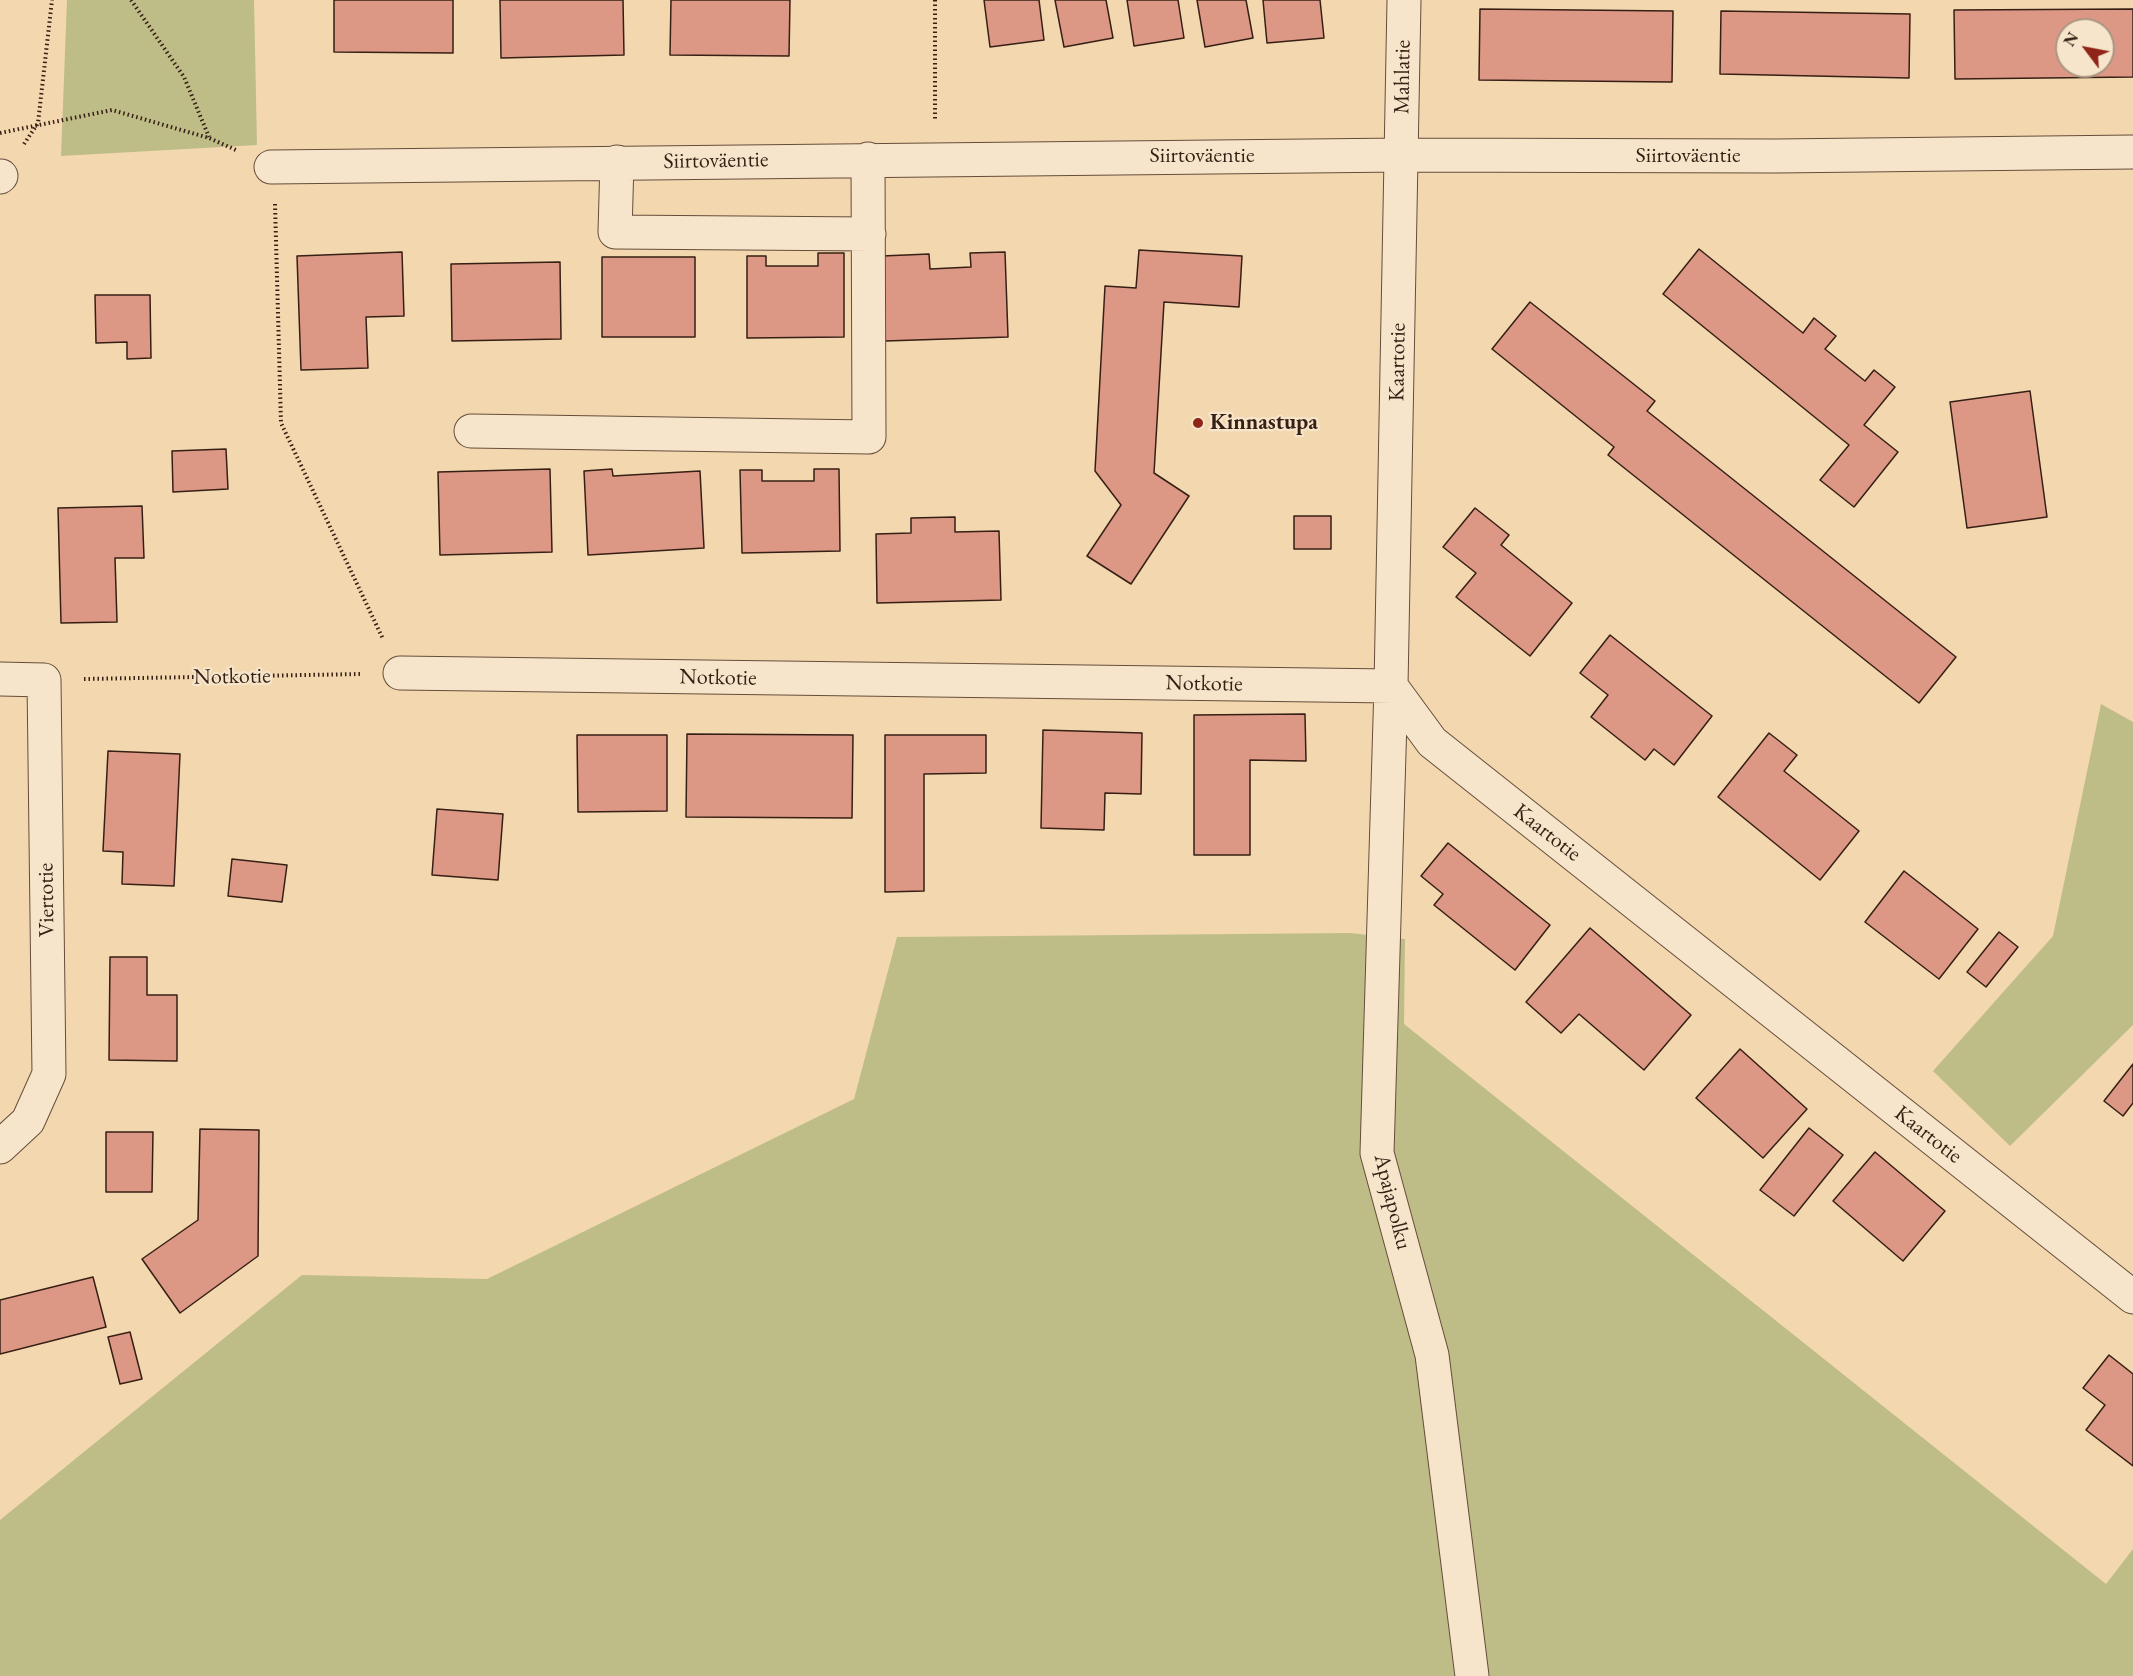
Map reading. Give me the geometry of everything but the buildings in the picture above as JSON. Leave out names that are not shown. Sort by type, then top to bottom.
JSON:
[{"type":"street","name":"Mahlatie","points":[[1402,155],[1404,0]]},
{"type":"street","name":"Siirtoväentie","points":[[271,167],[935,158],[1402,155],[1788,156],[2133,152]]},
{"type":"street","name":"Kaartotie","points":[[1402,155],[1391,686],[1432,742],[2133,1297]]},
{"type":"street","points":[[471,431],[869,437],[868,159]]},
{"type":"street","points":[[617,162],[615,232],[868,234]]},
{"type":"street","name":"Notkotie","points":[[400,673],[1391,686]]},
{"type":"street","points":[[0,680],[44,680]]},
{"type":"street","name":"Viertotie","points":[[0,1148],[28,1121],[49,1074],[44,680]]},
{"type":"street","name":"Apajapolku","points":[[1391,686],[1377,1153],[1432,1355],[1472,1676]]},
{"type":"path","points":[[38,123],[52,0]]},
{"type":"path","points":[[131,0],[184,77],[209,138]]},
{"type":"path","points":[[935,0],[935,158]]},
{"type":"path","points":[[0,133],[38,123],[112,110],[209,138],[271,167],[274,188],[281,423],[400,673]]},
{"type":"path","name":"Notkotie","points":[[44,680],[400,673]]},
{"type":"shaded area","points":[[67,0],[254,0],[257,145],[61,156]]},
{"type":"shaded area","points":[[2101,704],[2133,722],[2133,1025],[2010,1146],[1933,1071],[2053,936]]},
{"type":"shaded area","points":[[1350,933],[1405,939],[1404,1024],[2106,1584],[2133,1549],[2133,1676],[0,1676],[0,1520],[302,1275],[487,1279],[854,1099],[897,937]]},
{"type":"place","name":"Kinnastupa","points":[[1198,423]]}]
